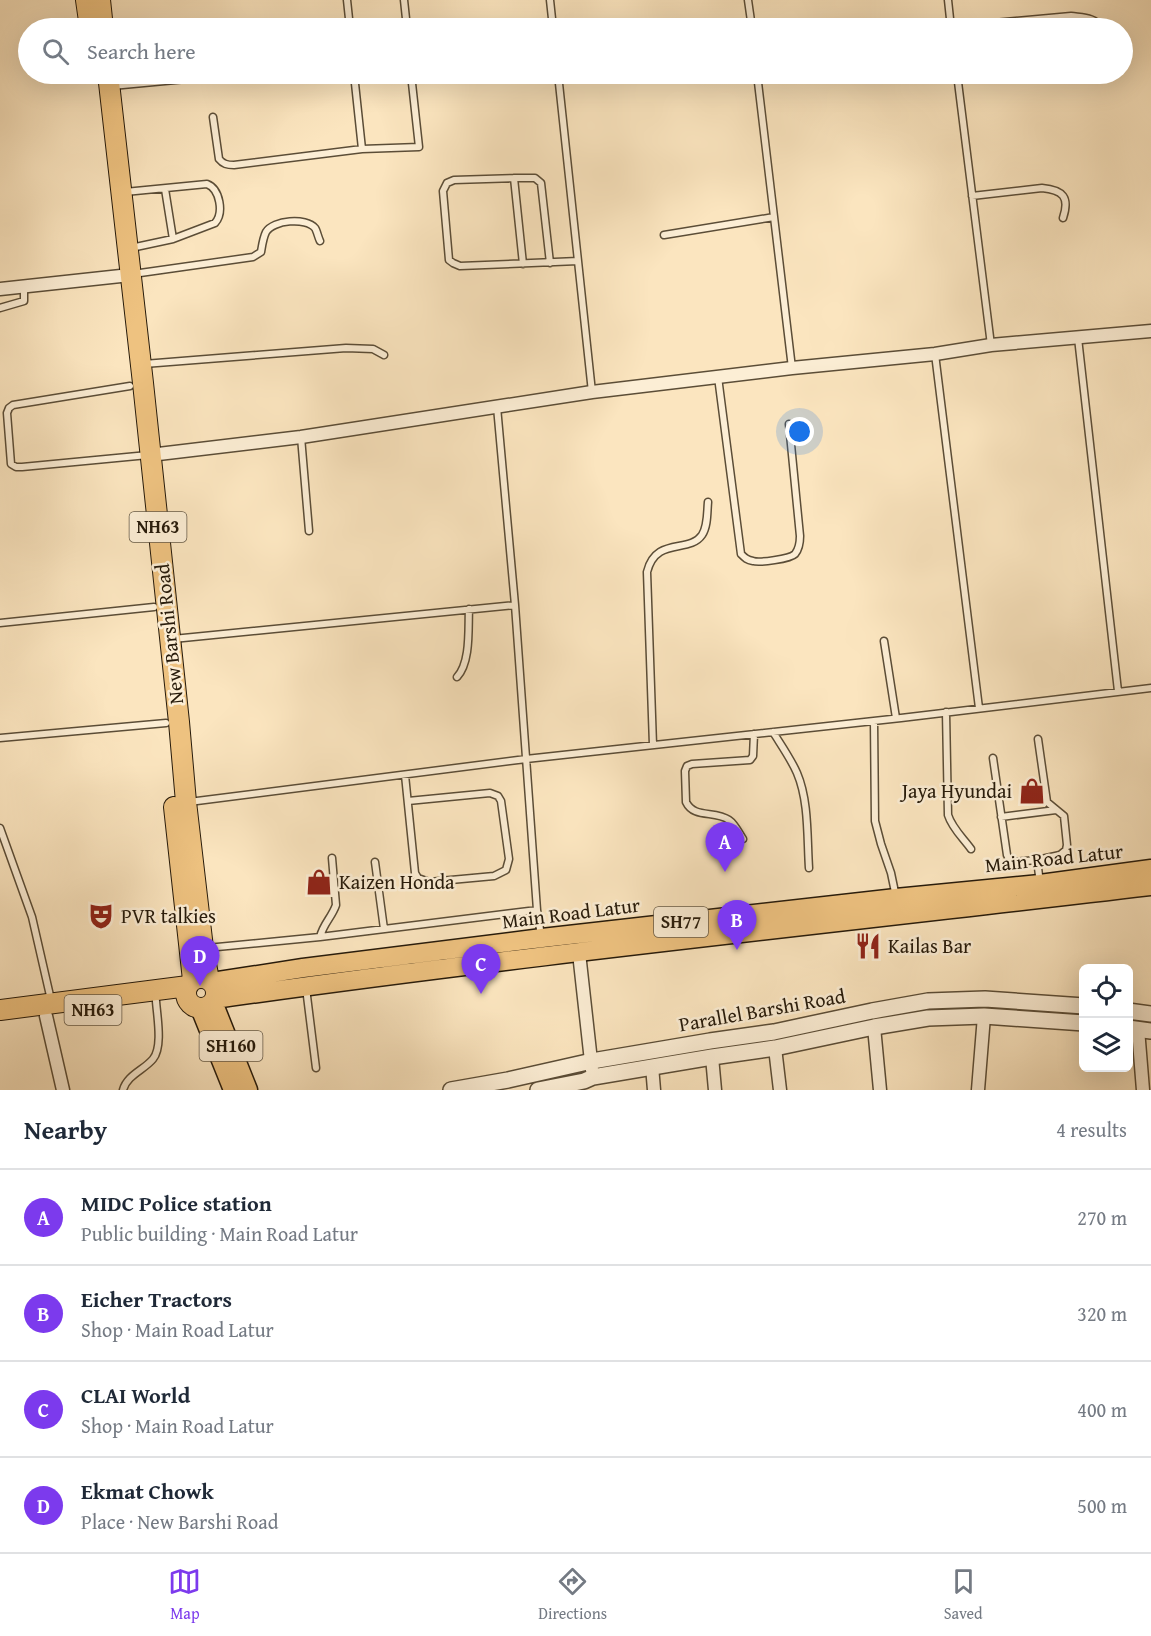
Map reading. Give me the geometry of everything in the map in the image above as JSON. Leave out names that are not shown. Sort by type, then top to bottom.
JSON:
[{"type":"highway","points":[[86,0],[89,18]]},
{"type":"highway","points":[[100,0],[102,18]]},
{"type":"highway","name":"New Barshi Road","points":[[105,84],[122,193],[127,249],[124,276],[140,364],[154,607],[166,723],[203,948],[202,992]]},
{"type":"highway","name":"New Barshi Road","points":[[105,84],[124,276],[130,386],[144,455],[170,639],[179,722],[178,859],[202,992]]},
{"type":"highway","name":"NH63","points":[[0,1010],[49,1010],[156,1001],[202,992]]},
{"type":"highway","name":"NH63","points":[[0,1022],[49,1010],[202,992]]},
{"type":"main road","name":"Main Road Latur","points":[[202,992],[303,968],[542,938],[1040,884],[1151,869]]},
{"type":"main road","name":"Main Road Latur","points":[[202,992],[306,986],[1151,886]]},
{"type":"main road","name":"New Barshi Road","points":[[202,992],[233,1090]]},
{"type":"main road","name":"New Barshi Road","points":[[202,992],[248,1090]]},
{"type":"street","points":[[0,289],[124,276]]},
{"type":"street","points":[[144,455],[301,436],[592,392],[792,368],[935,354],[991,345],[1151,332]]},
{"type":"street","points":[[579,953],[592,1061],[588,1082]]},
{"type":"street","name":"Parallel Barshi Road","points":[[451,1090],[661,1048],[774,1032],[928,1001],[985,999],[1079,1006]]},
{"type":"street","points":[[49,1010],[63,1090]]},
{"type":"street","points":[[1133,1012],[1151,1014]]},
{"type":"street","points":[[538,1090],[560,1088],[652,1066],[775,1048],[928,1018],[984,1016],[1079,1023]]},
{"type":"street","points":[[978,1090],[984,1016]]},
{"type":"street","points":[[874,1027],[880,1090]]},
{"type":"street","points":[[1139,1029],[1143,1090]]},
{"type":"street","points":[[775,1048],[780,1090]]},
{"type":"street","points":[[712,1057],[715,1090]]},
{"type":"street","points":[[652,1066],[654,1090]]},
{"type":"lane","points":[[347,0],[349,18]]},
{"type":"lane","points":[[404,0],[406,18]]},
{"type":"lane","points":[[550,0],[552,18]]},
{"type":"lane","points":[[748,0],[751,18]]},
{"type":"lane","points":[[948,0],[950,18]]},
{"type":"lane","points":[[1051,18],[1071,16],[1086,18]]},
{"type":"lane","points":[[355,84],[362,149]]},
{"type":"lane","points":[[213,117],[219,159],[226,164],[234,165],[362,149],[419,147],[412,84]]},
{"type":"lane","points":[[559,84],[592,392]]},
{"type":"lane","points":[[758,84],[792,368]]},
{"type":"lane","points":[[958,84],[991,345]]},
{"type":"lane","points":[[514,178],[523,264]]},
{"type":"lane","points":[[550,262],[541,183],[535,178],[454,180],[447,183],[443,191],[449,260],[453,263],[459,266],[578,261]]},
{"type":"lane","points":[[122,193],[207,184],[212,186],[217,194],[219,216],[215,223],[173,239],[127,249]]},
{"type":"lane","points":[[972,196],[1042,188],[1052,189],[1060,192],[1064,197],[1066,209],[1063,218]]},
{"type":"lane","points":[[165,189],[173,239]]},
{"type":"lane","points":[[664,235],[774,217]]},
{"type":"lane","points":[[124,276],[253,257],[261,252],[266,232],[278,223],[292,221],[312,225],[320,241]]},
{"type":"lane","points":[[0,308],[24,301],[24,287]]},
{"type":"lane","points":[[1078,338],[1118,691]]},
{"type":"lane","points":[[140,364],[345,348],[373,349],[384,354]]},
{"type":"lane","points":[[935,354],[979,708]]},
{"type":"lane","points":[[718,377],[741,554],[746,560],[755,562],[791,557],[796,553],[800,543],[789,424]]},
{"type":"lane","points":[[130,386],[13,405],[9,408],[8,413],[11,464],[22,467],[144,455]]},
{"type":"lane","points":[[497,407],[515,605],[537,910],[542,938]]},
{"type":"lane","points":[[301,436],[309,531]]},
{"type":"lane","points":[[653,745],[647,572],[655,555],[666,549],[697,540],[703,534],[706,527],[708,502]]},
{"type":"lane","points":[[170,639],[515,605]]},
{"type":"lane","points":[[0,623],[154,607]]},
{"type":"lane","points":[[458,677],[466,660],[469,609]]},
{"type":"lane","points":[[884,641],[896,718]]},
{"type":"lane","points":[[180,803],[526,759],[1151,688]]},
{"type":"lane","points":[[946,712],[948,815],[954,828],[971,849]]},
{"type":"lane","points":[[874,721],[875,821],[896,898]]},
{"type":"lane","points":[[0,738],[166,723]]},
{"type":"lane","points":[[773,732],[801,783],[810,868]]},
{"type":"lane","points":[[743,839],[731,821],[696,812],[688,806],[686,771],[687,766],[692,764],[750,760],[753,756],[754,734]]},
{"type":"lane","points":[[993,758],[1007,855],[1010,861],[1037,860],[1060,855],[1066,850],[1067,845],[1065,821],[1064,816],[1047,802],[1038,739]]},
{"type":"lane","points":[[405,775],[415,873],[418,878],[429,882],[494,876],[506,870],[508,859],[501,801],[498,796],[490,793],[408,801]]},
{"type":"lane","points":[[1001,818],[1056,810]]},
{"type":"lane","points":[[0,828],[32,917],[49,1010]]},
{"type":"lane","points":[[320,936],[323,926],[336,905],[332,858]]},
{"type":"lane","points":[[1037,860],[1040,884]]},
{"type":"lane","points":[[375,862],[384,929]]},
{"type":"lane","points":[[203,948],[537,910]]},
{"type":"lane","points":[[306,986],[316,1068]]},
{"type":"lane","points":[[123,1090],[124,1085],[153,1058],[156,1052],[158,1034],[156,1001]]},
{"type":"place","name":"Jaya Hyundai","points":[[1032,791]]},
{"type":"place","name":"MIDC Police station","points":[[725,872]]},
{"type":"place","name":"Kaizen Honda","points":[[319,882]]},
{"type":"place","name":"PVR talkies","points":[[101,916]]},
{"type":"place","name":"Kailas Bar","points":[[868,946]]},
{"type":"place","name":"Eicher Tractors","points":[[737,950]]},
{"type":"place","name":"Ekmat Chowk","points":[[200,986]]},
{"type":"place","name":"CLAI World","points":[[481,994]]}]
